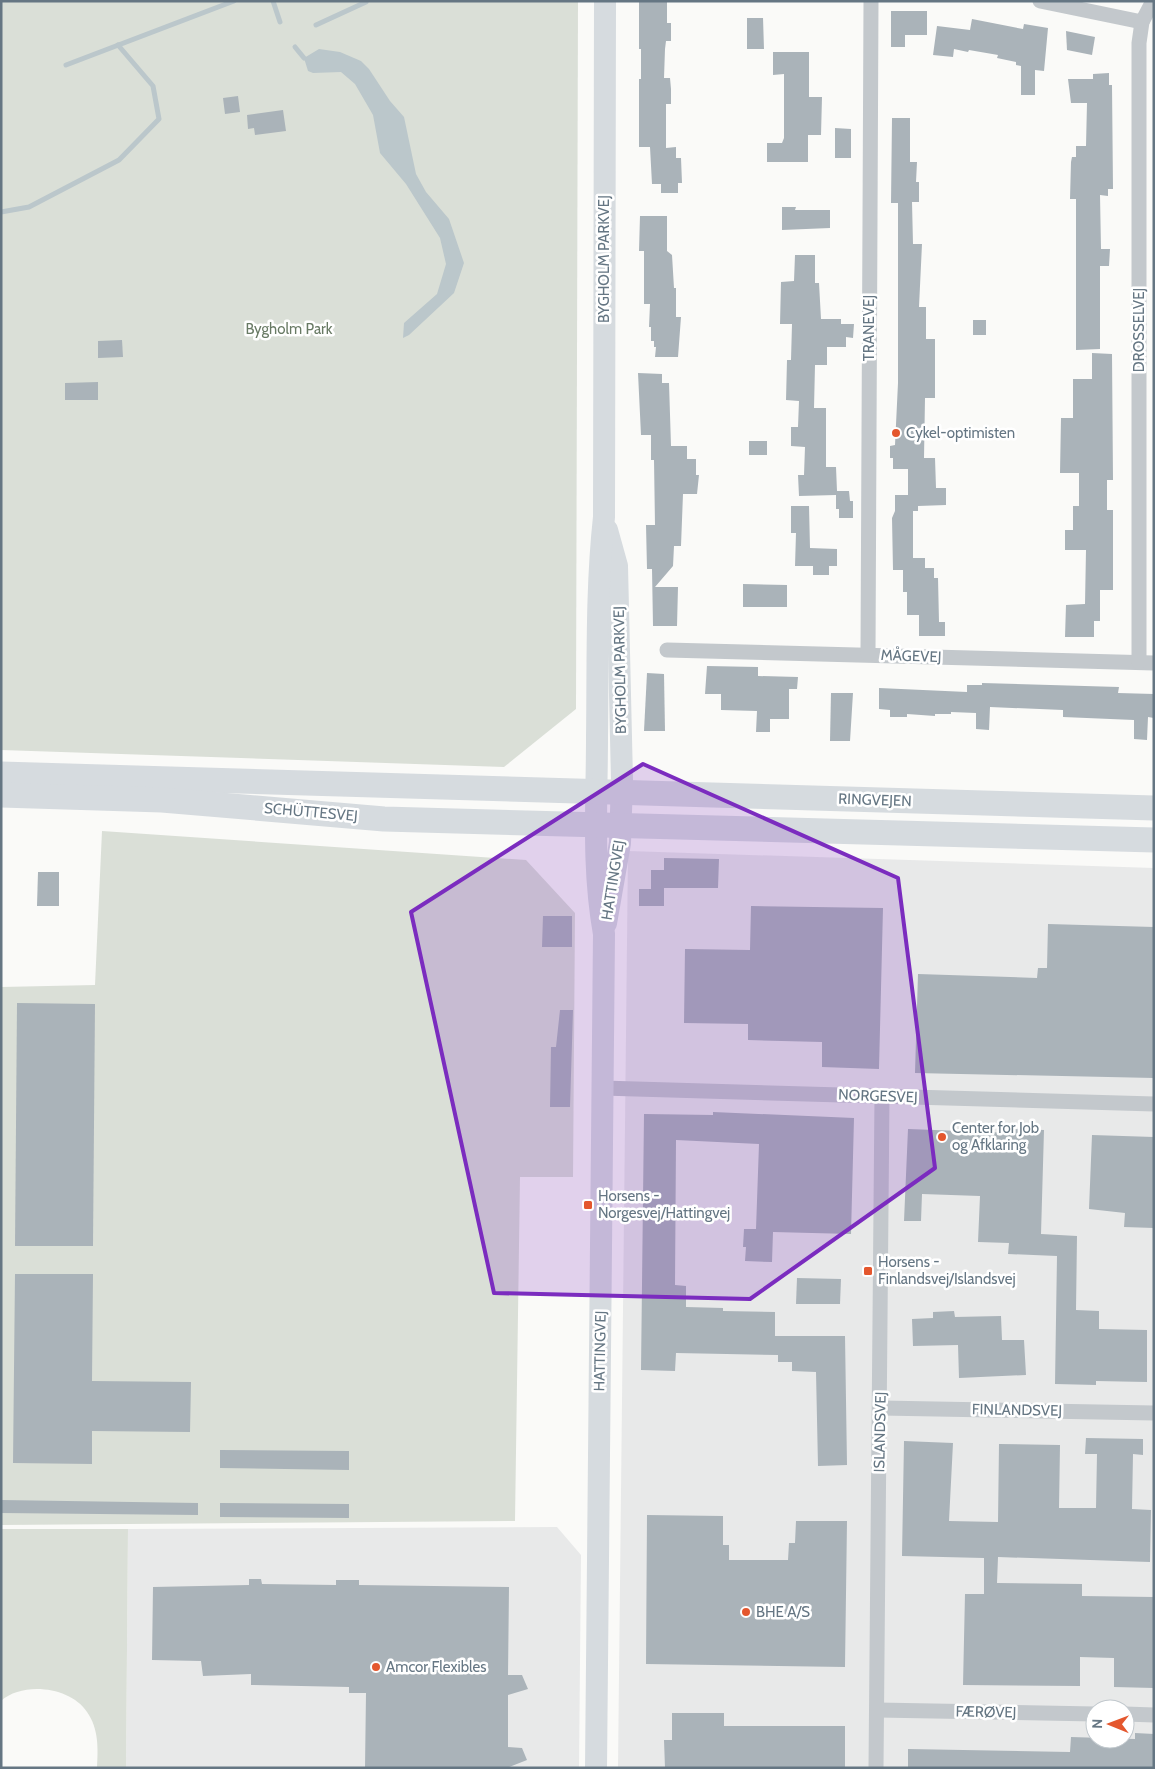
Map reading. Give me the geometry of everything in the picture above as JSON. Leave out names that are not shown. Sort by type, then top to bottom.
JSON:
[{"type":"main road","name":"SCHÜTTESVEJ","points":[[1,774],[595,791]]},
{"type":"main road","name":"RINGVEJEN","points":[[595,791],[1154,808]]},
{"type":"main road","name":"SCHÜTTESVEJ","points":[[1,795],[162,800],[384,819],[620,825]]},
{"type":"main road","name":"RINGVEJEN","points":[[620,825],[1154,840]]},
{"type":"street","name":"BYGHOLM PARKVEJ","points":[[595,825],[598,566],[604,517],[605,1]]},
{"type":"street","name":"TRANEVEJ","points":[[868,654],[871,1]]},
{"type":"street","points":[[1040,1],[1142,22]]},
{"type":"street","name":"DROSSELVEJ","points":[[1146,663],[1139,43],[1142,22],[1153,1]]},
{"type":"street","name":"BYGHOLM PARKVEJ","points":[[604,517],[617,566],[622,792],[620,825]]},
{"type":"street","name":"MÅGEVEJ","points":[[667,650],[1146,663]]},
{"type":"street","name":"HATTINGVEJ","points":[[595,825],[597,892],[604,934],[596,1768]]},
{"type":"street","name":"HATTINGVEJ","points":[[604,934],[612,902],[620,825]]},
{"type":"street","name":"NORGESVEJ","points":[[602,1088],[1154,1104]]},
{"type":"street","name":"ISLANDSVEJ","points":[[876,1768],[881,1408],[882,1096]]},
{"type":"street","name":"FINLANDSVEJ","points":[[881,1408],[1154,1413]]},
{"type":"street","name":"FÆRØVEJ","points":[[876,1710],[1085,1714]]},
{"type":"street","points":[[1135,1714],[1154,1715]]},
{"type":"highlighted area","points":[[643,764],[898,878],[935,1168],[750,1299],[494,1293],[411,912]]},
{"type":"shaded area","points":[[319,49],[340,52],[361,61],[404,117],[416,174],[426,192],[449,219],[464,263],[454,293],[409,335],[403,338],[404,323],[437,294],[446,264],[440,238],[406,184],[380,153],[373,115],[355,84],[341,72],[313,73],[308,71],[304,58]]},
{"type":"shaded area","points":[[628,851],[1154,868],[1154,1768],[618,1768]]},
{"type":"shaded area","points":[[557,1527],[581,1555],[579,1768],[126,1768],[128,1529]]},
{"type":"green space","name":"Bygholm Park","points":[[1,1],[578,1],[576,709],[504,767],[1,750]]},
{"type":"green space","points":[[102,831],[526,860],[575,913],[573,1177],[520,1177],[515,1521],[1,1525],[1,987],[95,985]]},
{"type":"green space","points":[[1,1529],[128,1529],[126,1768],[97,1768],[97,1746],[94,1725],[87,1712],[70,1697],[59,1692],[34,1689],[10,1695],[1,1701]]},
{"type":"building","points":[[639,1],[667,1],[667,23],[671,23],[671,41],[666,41],[664,78],[670,78],[671,104],[666,104],[666,148],[676,147],[676,158],[681,158],[682,183],[678,183],[678,193],[661,193],[661,184],[652,184],[650,147],[639,147],[641,49],[639,49]]},
{"type":"building","points":[[891,11],[927,11],[927,35],[905,35],[905,47],[891,47]]},
{"type":"building","points":[[747,18],[763,18],[764,49],[747,49]]},
{"type":"building","points":[[972,19],[1023,29],[1024,24],[1048,28],[1044,71],[1035,70],[1035,95],[1021,95],[1021,66],[1016,65],[1016,62],[997,58],[998,55],[969,50],[968,52],[954,49],[953,57],[933,55],[937,26],[970,30]]},
{"type":"building","points":[[1066,31],[1095,37],[1092,55],[1067,50]]},
{"type":"building","points":[[773,52],[809,52],[809,97],[822,97],[821,135],[808,135],[808,162],[767,162],[767,143],[782,143],[784,138],[784,74],[773,75]]},
{"type":"building","points":[[1109,73],[1109,85],[1112,85],[1113,189],[1108,189],[1108,196],[1100,195],[1101,249],[1110,249],[1109,266],[1100,266],[1100,349],[1076,350],[1076,199],[1070,199],[1071,162],[1072,157],[1076,157],[1076,146],[1086,146],[1087,103],[1071,103],[1068,79],[1093,79],[1093,74]]},
{"type":"building","points":[[238,96],[240,112],[225,114],[223,98]]},
{"type":"building","points":[[283,110],[286,131],[255,135],[254,128],[248,129],[247,115]]},
{"type":"building","points":[[892,118],[910,118],[910,162],[917,162],[916,182],[919,182],[919,202],[912,202],[913,244],[922,244],[919,307],[926,307],[926,339],[935,339],[935,398],[925,398],[924,458],[935,458],[936,488],[946,488],[946,505],[918,506],[918,511],[913,511],[913,558],[925,558],[925,568],[934,568],[934,578],[938,578],[939,622],[945,622],[945,636],[919,636],[919,615],[907,615],[907,592],[903,592],[903,570],[893,570],[892,518],[895,511],[895,495],[908,495],[908,469],[893,469],[893,458],[890,458],[890,446],[895,445],[898,383],[898,203],[891,203]]},
{"type":"building","points":[[835,128],[851,129],[851,158],[835,158]]},
{"type":"building","points":[[782,207],[796,207],[795,210],[830,210],[830,228],[782,230]]},
{"type":"building","points":[[640,216],[667,216],[667,251],[672,255],[674,288],[676,288],[676,317],[681,317],[678,357],[655,357],[656,347],[654,347],[654,341],[651,341],[651,327],[649,327],[650,304],[644,304],[644,251],[639,251]]},
{"type":"building","points":[[795,255],[815,255],[815,283],[819,283],[821,319],[841,319],[841,324],[854,324],[853,338],[846,337],[846,347],[827,347],[827,365],[815,365],[814,408],[826,408],[826,467],[836,467],[837,491],[849,491],[850,501],[853,501],[853,518],[839,518],[839,509],[836,509],[836,495],[799,496],[798,475],[804,475],[805,447],[791,446],[791,427],[798,427],[799,401],[786,400],[787,360],[791,360],[792,324],[780,324],[781,282],[794,281]]},
{"type":"building","points":[[973,320],[986,320],[986,335],[973,335]]},
{"type":"building","points":[[122,340],[123,357],[98,358],[98,341]]},
{"type":"building","points":[[1092,353],[1112,354],[1113,480],[1107,480],[1107,510],[1113,510],[1113,590],[1100,590],[1100,621],[1094,621],[1094,637],[1065,637],[1066,605],[1085,604],[1086,550],[1065,550],[1065,530],[1073,530],[1073,506],[1079,506],[1079,473],[1060,473],[1061,418],[1073,418],[1073,379],[1092,379]]},
{"type":"building","points":[[638,373],[662,374],[662,383],[669,383],[671,446],[687,446],[687,459],[696,459],[696,475],[699,475],[697,494],[683,494],[681,546],[674,546],[673,566],[655,587],[678,587],[677,626],[653,626],[652,569],[647,569],[646,525],[655,525],[654,460],[651,460],[651,435],[641,435]]},
{"type":"building","points":[[98,382],[98,400],[65,400],[65,383]]},
{"type":"building","points":[[749,441],[767,441],[767,455],[749,455]]},
{"type":"building","points":[[791,506],[809,506],[810,548],[837,549],[837,566],[829,566],[829,575],[813,575],[813,566],[795,566],[796,533],[791,533]]},
{"type":"building","points":[[743,584],[787,585],[787,607],[743,607]]},
{"type":"building","points":[[707,666],[758,667],[758,676],[798,677],[797,689],[789,689],[789,719],[770,719],[770,732],[756,732],[757,711],[721,710],[721,694],[705,694]]},
{"type":"building","points":[[647,673],[664,674],[665,731],[644,731]]},
{"type":"building","points":[[982,683],[1119,687],[1118,693],[1154,694],[1154,718],[1148,717],[1147,740],[1134,739],[1134,720],[1063,717],[1063,710],[990,707],[989,730],[976,729],[976,713],[951,712],[951,714],[935,714],[935,716],[907,714],[907,717],[890,717],[890,710],[879,709],[879,688],[967,692],[967,685],[982,685]]},
{"type":"building","points":[[831,693],[853,693],[850,741],[830,741]]},
{"type":"building","points":[[664,858],[719,859],[718,888],[664,888],[664,906],[639,906],[639,889],[651,889],[651,870],[664,870]]},
{"type":"building","points":[[38,872],[59,872],[59,906],[37,906]]},
{"type":"building","points":[[751,906],[883,908],[879,1069],[822,1067],[822,1042],[748,1040],[748,1024],[684,1023],[685,949],[750,950]]},
{"type":"building","points":[[543,916],[572,916],[572,947],[542,947]]},
{"type":"building","points":[[1048,924],[1154,927],[1154,1078],[915,1073],[918,974],[1037,978],[1038,968],[1047,968]]},
{"type":"building","points":[[17,1003],[95,1004],[93,1246],[15,1246]]},
{"type":"building","points":[[560,1010],[573,1010],[570,1107],[550,1107],[551,1047],[556,1047]]},
{"type":"building","points":[[713,1112],[854,1118],[851,1234],[773,1232],[772,1262],[745,1261],[746,1247],[743,1247],[744,1229],[756,1229],[759,1144],[676,1140],[675,1285],[686,1286],[686,1307],[723,1308],[723,1311],[775,1312],[775,1336],[845,1336],[847,1465],[818,1466],[816,1372],[792,1371],[792,1362],[778,1362],[778,1355],[676,1353],[675,1371],[641,1370],[644,1114],[713,1115]]},
{"type":"building","points":[[908,1129],[1013,1133],[1013,1129],[1044,1130],[1041,1234],[1077,1236],[1076,1310],[1099,1311],[1099,1329],[1147,1330],[1147,1382],[1096,1381],[1096,1385],[1055,1384],[1057,1256],[1008,1254],[1009,1243],[978,1242],[980,1196],[922,1194],[921,1221],[904,1221]]},
{"type":"building","points":[[1092,1135],[1154,1137],[1154,1228],[1124,1227],[1125,1213],[1089,1209]]},
{"type":"building","points":[[15,1274],[93,1274],[92,1381],[191,1382],[190,1432],[92,1431],[92,1464],[13,1463]]},
{"type":"building","points":[[797,1278],[841,1279],[840,1304],[796,1304]]},
{"type":"building","points":[[954,1311],[955,1317],[1001,1316],[1002,1340],[1024,1340],[1026,1375],[959,1378],[958,1345],[913,1346],[912,1319],[933,1318],[933,1312]]},
{"type":"building","points":[[1086,1438],[1143,1439],[1143,1455],[1133,1454],[1132,1509],[1151,1510],[1150,1562],[998,1557],[997,1583],[1082,1584],[1082,1596],[1154,1597],[1154,1688],[1114,1687],[1114,1658],[1080,1657],[1080,1686],[963,1685],[965,1594],[984,1594],[984,1558],[902,1556],[904,1441],[953,1443],[949,1521],[998,1522],[999,1444],[1060,1445],[1059,1508],[1096,1508],[1097,1454],[1085,1454]]},
{"type":"building","points":[[220,1450],[349,1451],[349,1470],[220,1468]]},
{"type":"building","points":[[1,1500],[198,1503],[198,1515],[1,1513]]},
{"type":"building","points":[[220,1503],[349,1504],[349,1518],[220,1517]]},
{"type":"building","name":"BHE A/S","points":[[647,1515],[723,1516],[723,1545],[729,1545],[729,1560],[788,1560],[789,1543],[795,1543],[796,1521],[847,1521],[845,1667],[646,1664]]},
{"type":"building","name":"Amcor Flexibles","points":[[249,1579],[261,1579],[262,1584],[336,1585],[336,1580],[359,1580],[359,1585],[509,1587],[508,1675],[522,1675],[528,1689],[508,1695],[508,1747],[522,1748],[527,1760],[507,1768],[365,1768],[366,1693],[349,1693],[349,1687],[251,1685],[251,1674],[203,1676],[201,1661],[152,1660],[153,1587],[249,1585]]},
{"type":"building","points":[[672,1713],[724,1713],[724,1726],[845,1726],[845,1768],[665,1768],[664,1740],[672,1740]]},
{"type":"building","points":[[1135,1733],[1154,1734],[1154,1768],[908,1768],[908,1749],[1070,1752],[1071,1737],[1085,1737],[1085,1749],[1135,1749]]},
{"type":"waterway","points":[[66,65],[234,1]]},
{"type":"waterway","points":[[273,1],[280,22]]},
{"type":"waterway","points":[[316,25],[366,2]]},
{"type":"waterway","points":[[1,212],[29,207],[119,160],[159,119],[153,86],[118,45]]},
{"type":"waterway","points":[[295,47],[304,58]]},
{"type":"place","name":"Cykel-optimisten","points":[[896,433]]},
{"type":"place","name":"Center for Job og Afklaring","points":[[942,1137]]},
{"type":"place","name":"Horsens - Norgesvej/Hattingvej","points":[[588,1205]]},
{"type":"place","name":"Horsens - Finlandsvej/Islandsvej","points":[[868,1271]]},
{"type":"place","name":"BHE A/S","points":[[746,1612]]},
{"type":"place","name":"Amcor Flexibles","points":[[376,1667]]}]
